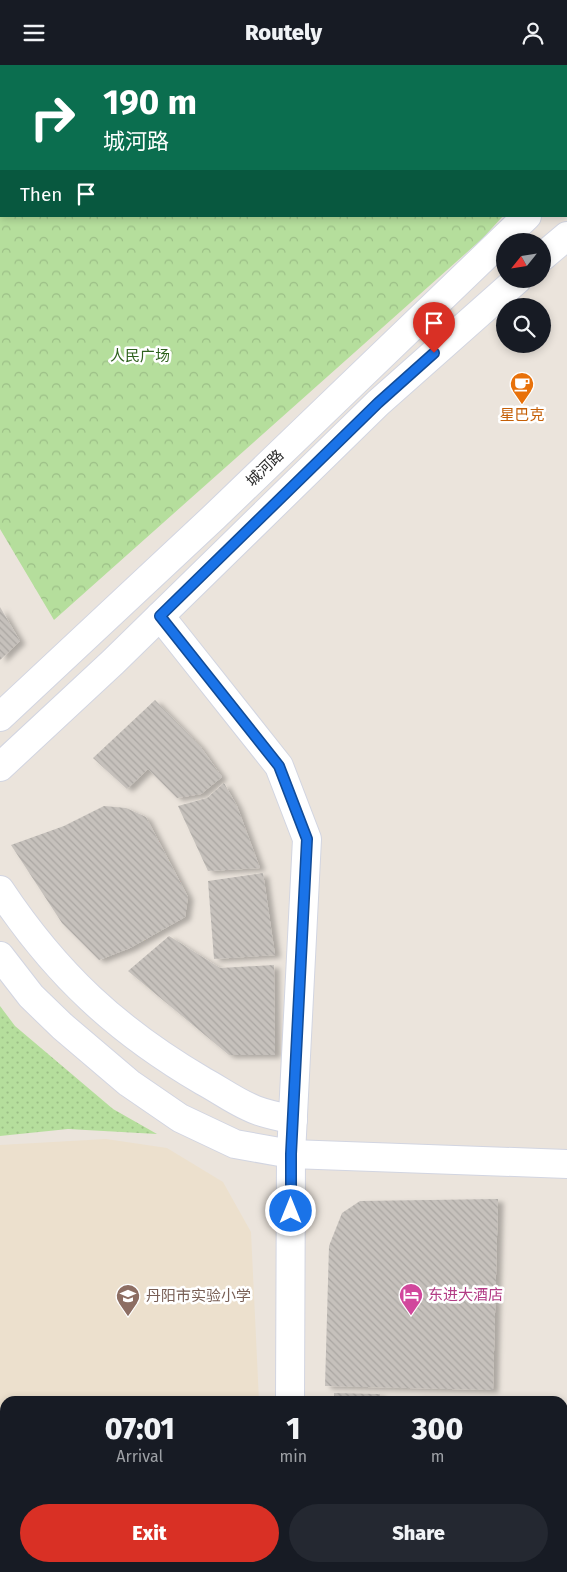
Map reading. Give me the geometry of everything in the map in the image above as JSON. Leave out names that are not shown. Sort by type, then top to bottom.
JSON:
[{"type":"main road","name":"城河路","points":[[0,717],[221,510],[526,217]]},
{"type":"main road","points":[[551,249],[567,236]]},
{"type":"main road","points":[[0,767],[160,616],[378,403],[508,288]]},
{"type":"main road","points":[[160,616],[279,766],[307,839],[291,1154],[290,1396]]},
{"type":"main road","points":[[0,890],[27,931],[82,992],[131,1033],[176,1065],[250,1108],[293,1120]]},
{"type":"main road","points":[[0,956],[31,996],[62,1026],[129,1083],[180,1118],[235,1144],[291,1154],[567,1164]]},
{"type":"shaded area","name":"丹阳市实验小学","points":[[106,1139],[167,1148],[223,1182],[251,1232],[259,1396],[0,1396],[0,1145]]},
{"type":"green space","name":"人民广场","points":[[0,217],[502,217],[483,238],[54,620],[0,529]]},
{"type":"green space","points":[[0,1006],[15,1026],[113,1109],[157,1134],[68,1129],[0,1136]]},
{"type":"building","points":[[0,607],[20,641],[0,660]]},
{"type":"building","points":[[155,700],[200,746],[222,777],[201,794],[177,798],[148,769],[127,789],[93,758]]},
{"type":"building","points":[[224,783],[237,806],[260,868],[208,871],[178,806],[207,798]]},
{"type":"building","points":[[104,806],[126,808],[146,817],[188,897],[185,917],[130,948],[99,960],[62,923],[11,845],[64,826]]},
{"type":"building","points":[[263,873],[275,955],[214,959],[208,881]]},
{"type":"building","points":[[169,936],[220,968],[274,965],[275,1055],[229,1055],[128,971]]},
{"type":"building","name":"东进大酒店","points":[[498,1199],[493,1390],[325,1386],[329,1246],[342,1213],[360,1201]]},
{"type":"building","points":[[334,1393],[380,1394],[380,1396],[334,1396]]},
{"type":"place","name":"星巴克","points":[[522,405]]},
{"type":"place","name":"东进大酒店","points":[[411,1316]]},
{"type":"place","name":"丹阳市实验小学","points":[[128,1317]]},
{"type":"route","points":[[291,1211],[291,1154],[307,839],[279,766],[160,616],[378,403],[434,353]]}]
